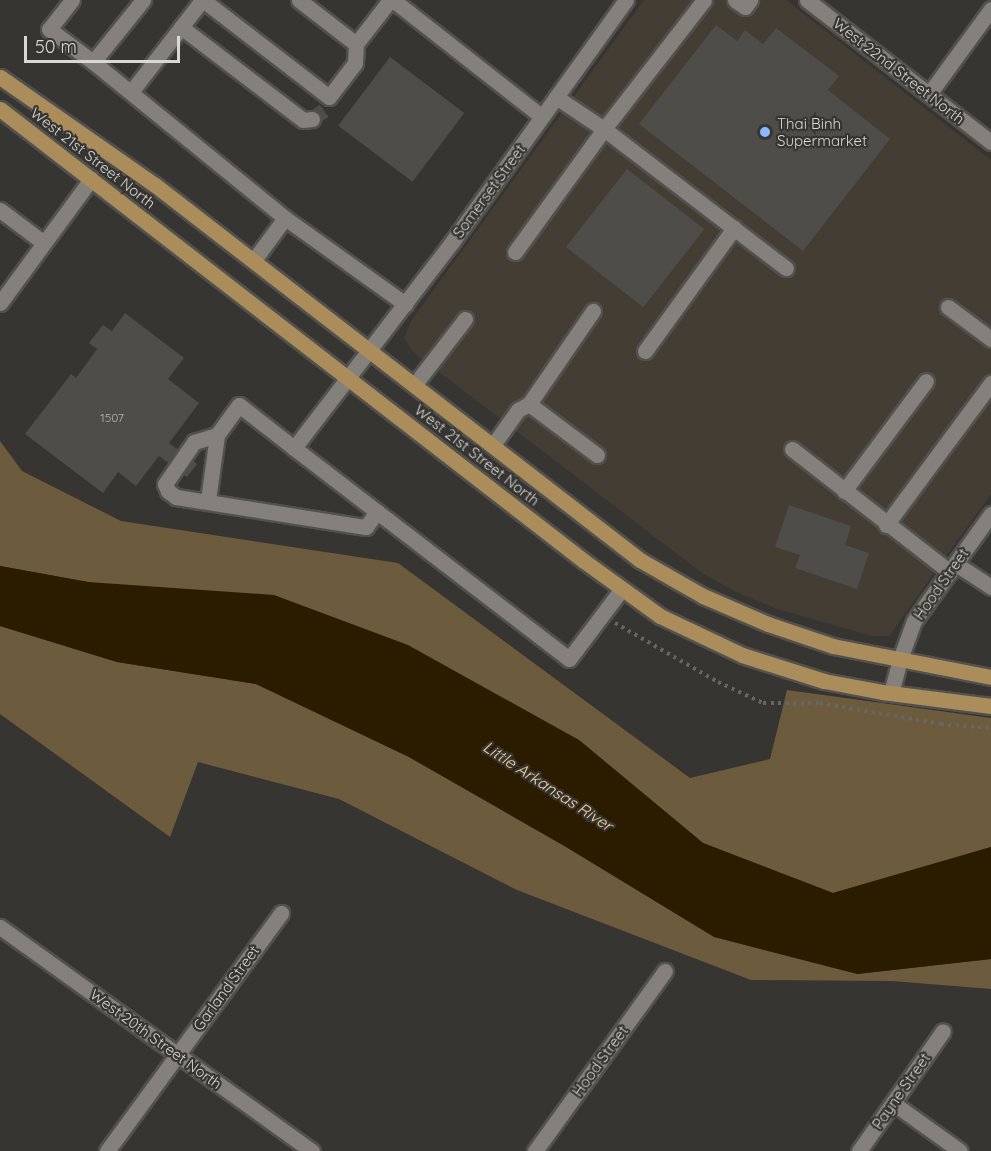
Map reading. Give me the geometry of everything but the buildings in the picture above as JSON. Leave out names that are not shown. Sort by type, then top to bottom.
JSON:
[{"type":"main road","name":"West 21st Street North","points":[[0,77],[155,185],[640,560],[703,596],[768,624],[833,646],[991,677]]},
{"type":"main road","name":"West 21st Street North","points":[[0,109],[621,590],[660,616],[742,655],[824,681],[891,693],[991,705]]},
{"type":"street","points":[[72,0],[49,29],[131,92],[285,218],[405,304]]},
{"type":"street","points":[[93,62],[142,0]]},
{"type":"street","points":[[131,92],[203,0],[327,103],[355,63],[357,44],[392,0],[410,5],[542,117]]},
{"type":"street","points":[[299,0],[357,44]]},
{"type":"street","name":"Somerset Street","points":[[294,448],[405,304],[626,0]]},
{"type":"street","points":[[515,252],[604,129],[704,0]]},
{"type":"street","points":[[735,0],[745,7],[750,0]]},
{"type":"street","name":"West 22nd Street North","points":[[807,0],[991,142]]},
{"type":"street","points":[[929,94],[991,9]]},
{"type":"street","points":[[181,27],[303,120],[312,119]]},
{"type":"street","points":[[556,97],[604,129],[786,268]]},
{"type":"street","points":[[0,303],[91,179]]},
{"type":"street","points":[[0,210],[44,243]]},
{"type":"street","points":[[254,260],[285,218]]},
{"type":"street","points":[[645,351],[734,228]]},
{"type":"street","points":[[948,307],[991,339]]},
{"type":"street","points":[[493,445],[518,410],[530,404],[593,311]]},
{"type":"street","points":[[415,384],[465,320]]},
{"type":"street","points":[[844,491],[926,381]]},
{"type":"street","points":[[886,525],[991,383]]},
{"type":"street","points":[[530,404],[597,455]]},
{"type":"street","points":[[208,500],[217,435],[239,405],[569,659],[621,590]]},
{"type":"street","points":[[217,435],[194,442],[165,484],[168,491],[176,497],[208,500],[366,527],[377,511]]},
{"type":"street","points":[[792,449],[886,525],[953,568],[991,587]]},
{"type":"street","name":"Hood Street","points":[[891,693],[914,621],[991,514]]},
{"type":"street","name":"Garland Street","points":[[107,1151],[280,913]]},
{"type":"street","name":"West 20th Street North","points":[[0,927],[312,1151]]},
{"type":"street","name":"Hood Street","points":[[535,1151],[665,971]]},
{"type":"street","name":"Payne Street","points":[[859,1151],[943,1031]]},
{"type":"street","points":[[893,1102],[960,1151]]},
{"type":"shaded area","points":[[644,0],[786,0],[991,160],[991,494],[889,636],[872,636],[777,609],[736,592],[702,573],[413,352],[404,338],[411,321]]},
{"type":"shaded area","points":[[0,441],[22,471],[121,521],[398,563],[690,778],[770,759],[787,690],[991,718],[991,847],[833,893],[703,843],[579,740],[88,582],[0,566]]},
{"type":"shaded area","points":[[0,626],[117,662],[256,684],[409,757],[561,844],[857,974],[991,959],[991,989],[892,981],[751,980],[517,890],[339,799],[198,762],[170,837],[0,714]]},
{"type":"water","name":"Little Arkansas River","points":[[0,566],[88,582],[274,595],[408,645],[579,740],[703,843],[833,893],[991,847],[991,959],[857,974],[714,937],[561,844],[409,757],[256,684],[117,662],[0,626]]},
{"type":"tunnel","points":[[312,119],[326,109]]},
{"type":"place","name":"Thai Binh Supermarket","points":[[765,132]]}]
